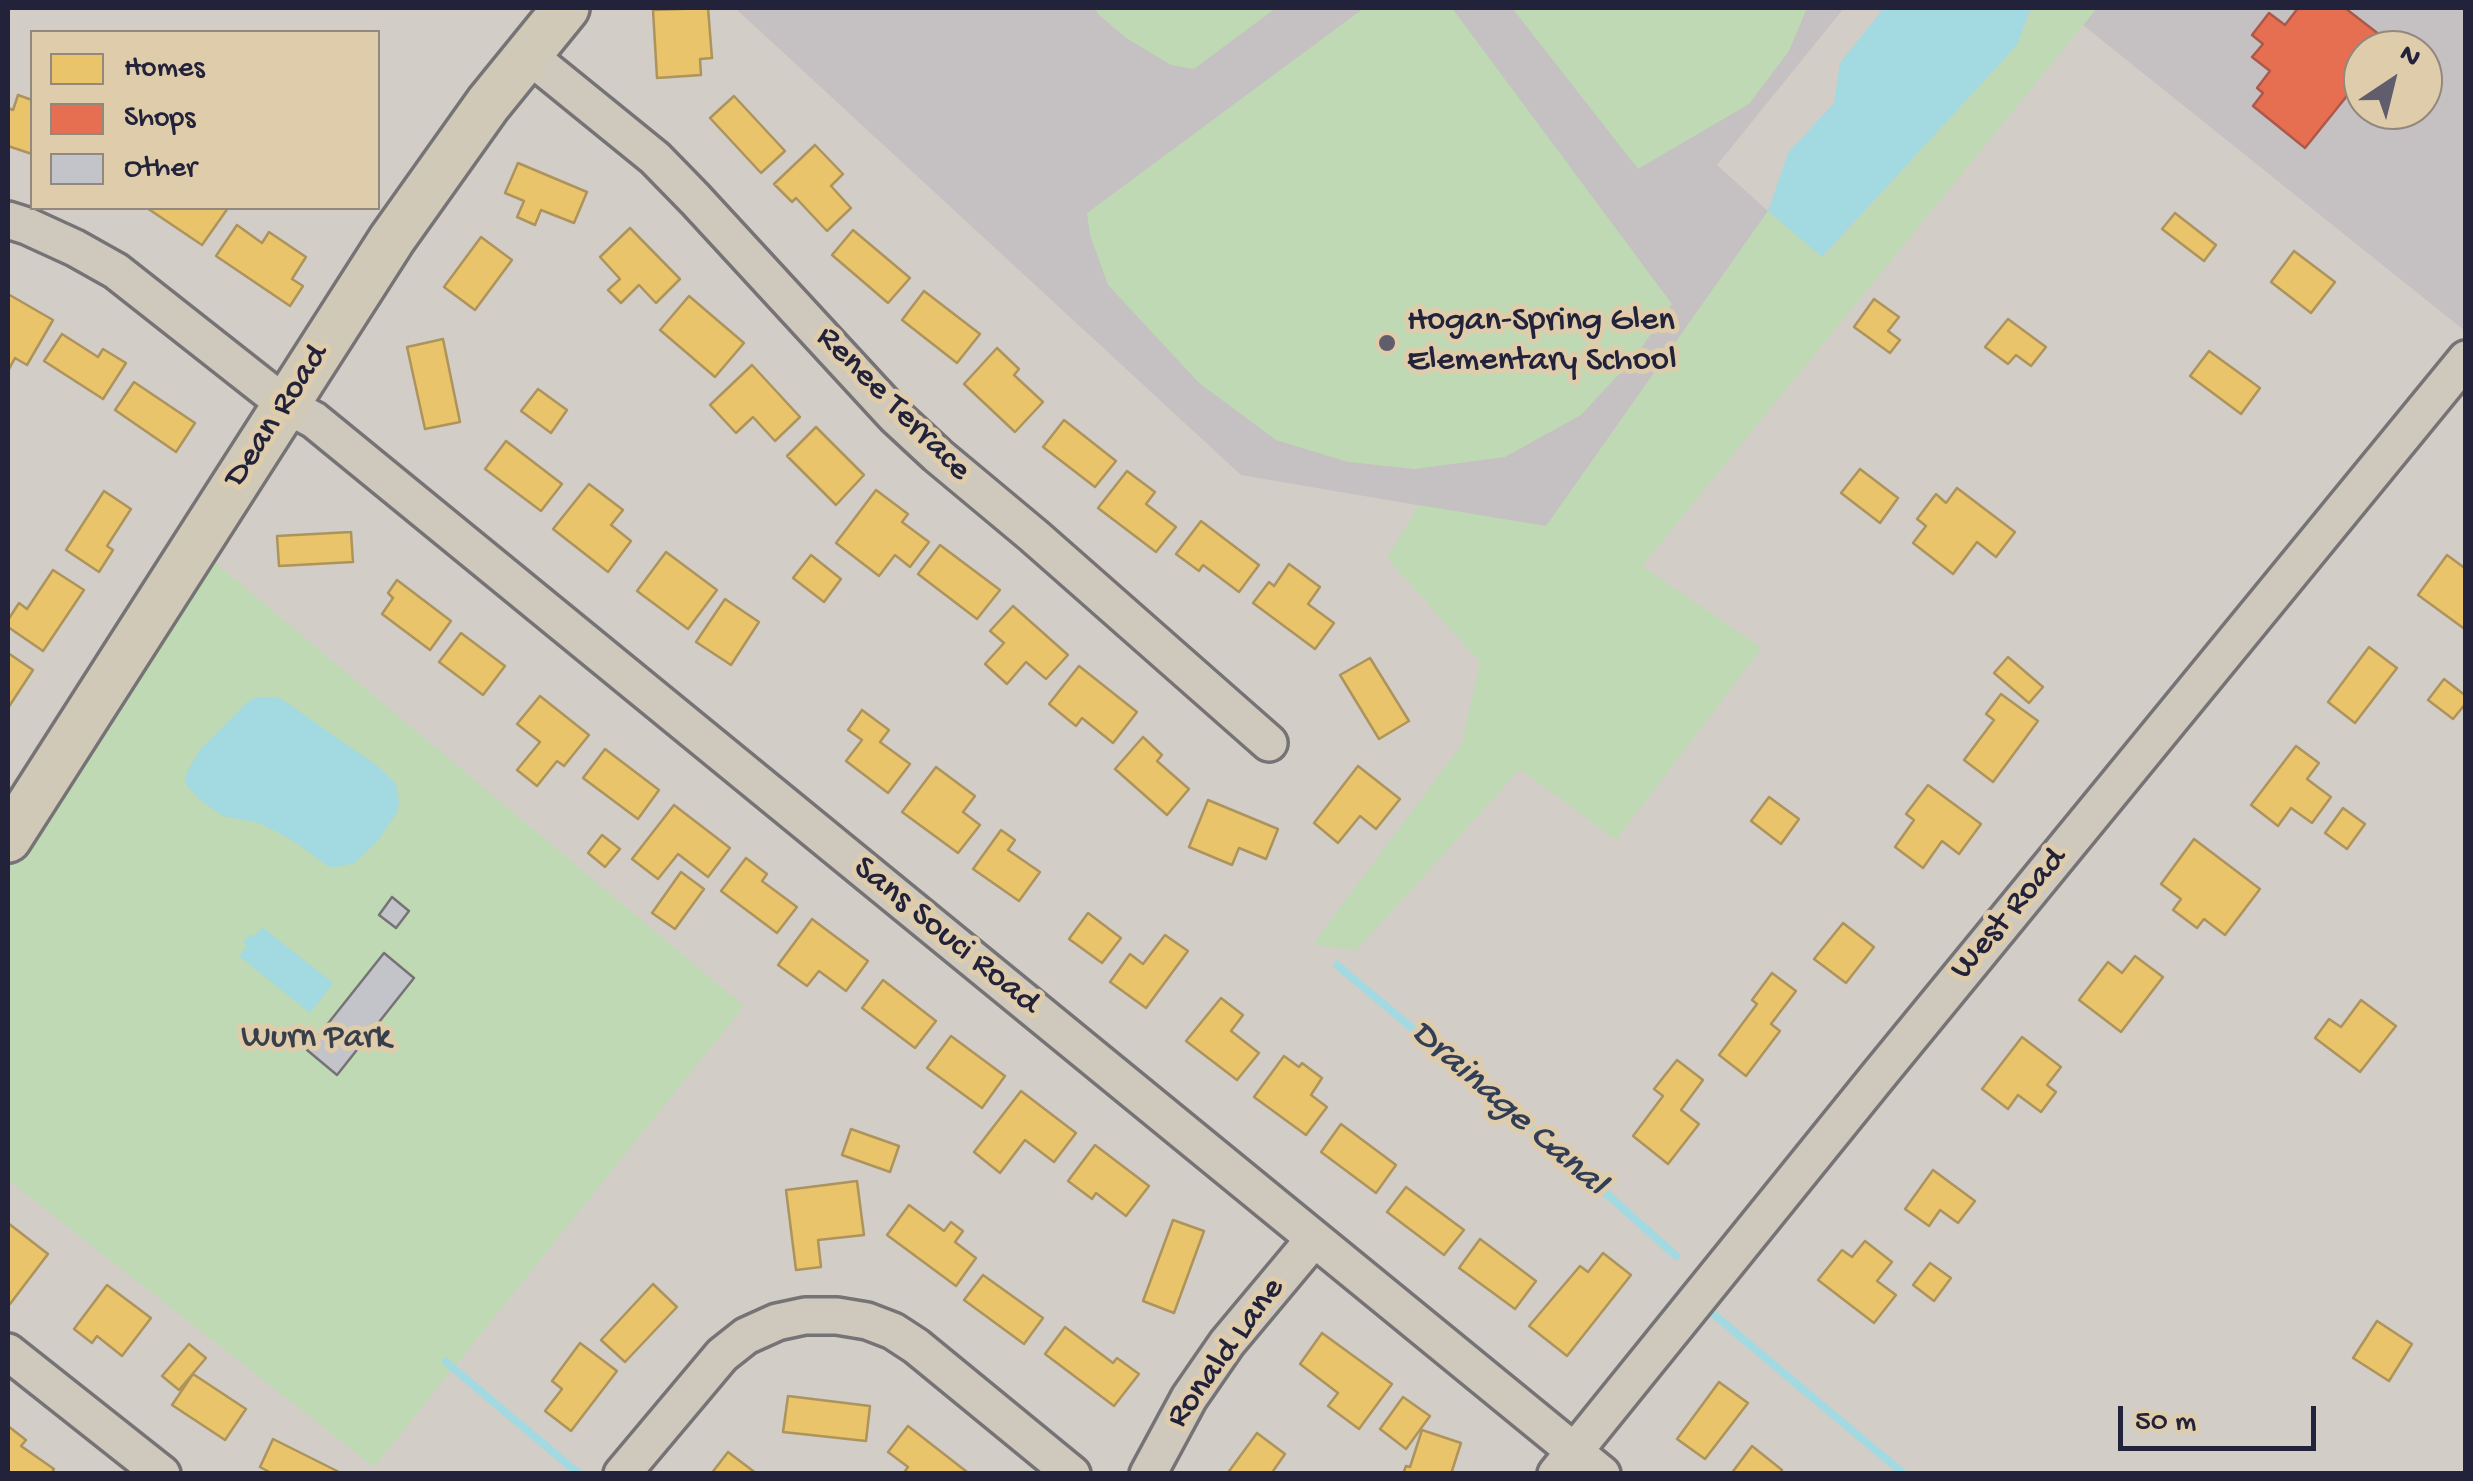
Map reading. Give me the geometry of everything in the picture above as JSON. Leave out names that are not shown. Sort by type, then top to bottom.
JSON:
[{"type":"main road","name":"Dean Road","points":[[8,839],[392,239],[488,104],[566,8]]},
{"type":"street","name":"Renee Terrace","points":[[528,54],[655,158],[895,416],[1269,743]]},
{"type":"street","name":"Sans Souci Road","points":[[8,220],[76,248],[116,271],[286,404],[314,420],[1314,1239],[1578,1466]]},
{"type":"street","name":"West Road","points":[[1578,1466],[1653,1352],[2466,359]]},
{"type":"street","name":"Ronald Lane","points":[[1148,1474],[1189,1398],[1227,1344],[1314,1239]]},
{"type":"street","points":[[622,1474],[722,1355],[746,1336],[777,1322],[805,1316],[837,1316],[893,1330],[1072,1474]]},
{"type":"street","points":[[8,1352],[162,1474]]},
{"type":"shaded area","name":"Hogan-Spring Glen Elementary School","points":[[735,8],[1844,8],[1717,165],[1768,211],[1546,527],[1241,475]]},
{"type":"shaded area","points":[[2097,8],[2465,8],[2465,331],[2083,25]]},
{"type":"green space","points":[[1094,8],[1276,8],[1194,69],[1171,65],[1126,38]]},
{"type":"green space","points":[[1364,8],[1452,8],[1672,304],[1634,358],[1581,415],[1505,457],[1415,469],[1348,462],[1276,440],[1199,383],[1108,285],[1090,235],[1087,213]]},
{"type":"green space","points":[[1512,8],[1807,8],[1789,51],[1749,104],[1638,169]]},
{"type":"green space","points":[[2032,8],[2097,8],[1642,566],[1762,648],[1616,840],[1520,769],[1356,951],[1313,944],[1462,744],[1480,662],[1387,558],[1419,505],[1546,526],[1768,211],[1823,257],[2017,45]]},
{"type":"green space","name":"Wurn Park","points":[[205,554],[744,1006],[374,1467],[8,1180],[8,866]]},
{"type":"water","points":[[1884,8],[2031,8],[2017,45],[1822,257],[1768,211],[1788,153],[1834,103],[1840,63]]},
{"type":"water","points":[[256,697],[283,700],[380,768],[396,784],[397,812],[379,839],[356,862],[329,867],[259,823],[223,816],[199,799],[185,782],[199,751]]},
{"type":"water","points":[[262,927],[333,983],[310,1013],[239,956],[250,934],[254,937]]},
{"type":"building: Homes","points":[[708,8],[712,58],[700,59],[701,75],[657,78],[653,10]]},
{"type":"building: Homes","points":[[18,95],[30,99],[30,153],[8,146],[8,108],[13,110]]},
{"type":"building: Homes","points":[[734,96],[785,151],[761,173],[710,118]]},
{"type":"building: Homes","points":[[815,145],[843,174],[831,186],[851,208],[827,231],[796,198],[792,202],[774,184]]},
{"type":"building: Homes","points":[[518,163],[587,192],[574,223],[541,210],[535,225],[517,217],[524,201],[505,193]]},
{"type":"building: Homes","points":[[150,210],[227,210],[202,245]]},
{"type":"building: Homes","points":[[2175,213],[2216,245],[2204,261],[2162,229]]},
{"type":"building: Homes","points":[[237,225],[262,243],[269,232],[306,257],[292,279],[303,286],[290,306],[216,256]]},
{"type":"building: Homes","points":[[630,228],[680,279],[656,303],[639,285],[621,303],[608,290],[620,279],[600,257]]},
{"type":"building: Homes","points":[[853,230],[910,278],[888,303],[832,255]]},
{"type":"building: Homes","points":[[481,237],[512,260],[475,310],[444,287]]},
{"type":"building: Homes","points":[[2294,251],[2335,282],[2311,313],[2271,282]]},
{"type":"building: Homes","points":[[924,291],[980,334],[957,363],[902,320]]},
{"type":"building: Homes","points":[[8,294],[53,320],[27,365],[15,358],[8,371]]},
{"type":"building: Homes","points":[[689,296],[744,343],[715,377],[660,330]]},
{"type":"building: Homes","points":[[1874,299],[1899,317],[1888,331],[1900,340],[1890,353],[1854,327]]},
{"type":"building: Homes","points":[[2008,319],[2046,347],[2031,366],[2016,355],[2008,364],[1985,347]]},
{"type":"building: Homes","points":[[62,334],[98,357],[103,349],[126,363],[103,399],[44,361]]},
{"type":"building: Homes","points":[[443,339],[460,422],[425,429],[407,347]]},
{"type":"building: Homes","points":[[997,348],[1019,369],[1014,375],[1043,402],[1015,432],[964,384]]},
{"type":"building: Homes","points":[[2209,351],[2260,388],[2241,414],[2190,376]]},
{"type":"building: Homes","points":[[752,365],[800,417],[775,441],[753,417],[736,433],[710,405]]},
{"type":"building: Homes","points":[[134,382],[195,423],[176,452],[115,410]]},
{"type":"building: Homes","points":[[538,389],[567,410],[551,433],[521,411]]},
{"type":"building: Homes","points":[[1064,420],[1116,461],[1095,487],[1043,447]]},
{"type":"building: Homes","points":[[816,427],[864,475],[836,505],[787,456]]},
{"type":"building: Homes","points":[[506,441],[562,484],[541,511],[485,469]]},
{"type":"building: Homes","points":[[1860,469],[1898,498],[1880,523],[1841,493]]},
{"type":"building: Homes","points":[[1127,471],[1155,492],[1146,504],[1176,527],[1156,552],[1098,508]]},
{"type":"building: Homes","points":[[589,484],[623,510],[611,525],[631,541],[608,572],[553,529]]},
{"type":"building: Homes","points":[[1957,488],[2015,532],[1996,557],[1977,542],[1953,574],[1913,543],[1926,526],[1917,519],[1936,494],[1946,503]]},
{"type":"building: Homes","points":[[876,490],[908,514],[902,522],[929,542],[910,567],[895,555],[879,576],[836,543]]},
{"type":"building: Homes","points":[[104,491],[131,509],[107,546],[113,550],[99,572],[66,550]]},
{"type":"building: Homes","points":[[1201,521],[1259,565],[1239,592],[1203,565],[1199,571],[1176,554]]},
{"type":"building: Homes","points":[[351,532],[353,562],[279,566],[277,536]]},
{"type":"building: Homes","points":[[940,545],[1000,590],[977,619],[918,574]]},
{"type":"building: Homes","points":[[666,552],[717,590],[688,629],[637,591]]},
{"type":"building: Homes","points":[[811,555],[841,579],[824,602],[793,578]]},
{"type":"building: Homes","points":[[2447,555],[2466,569],[2466,630],[2418,595]]},
{"type":"building: Homes","points":[[1289,564],[1320,587],[1308,604],[1334,623],[1315,649],[1253,603],[1269,582],[1274,586]]},
{"type":"building: Homes","points":[[53,570],[84,590],[43,651],[8,627],[8,620],[19,603],[27,609]]},
{"type":"building: Homes","points":[[397,580],[451,621],[430,650],[382,614],[393,598],[388,593]]},
{"type":"building: Homes","points":[[725,599],[759,622],[731,665],[696,642]]},
{"type":"building: Homes","points":[[1013,606],[1068,655],[1046,679],[1026,662],[1007,684],[985,664],[1004,643],[990,631]]},
{"type":"building: Homes","points":[[461,633],[505,666],[483,695],[439,662]]},
{"type":"building: Homes","points":[[2369,647],[2397,668],[2355,723],[2328,702]]},
{"type":"building: Homes","points":[[8,653],[33,670],[8,708]]},
{"type":"building: Homes","points":[[2008,657],[2043,687],[2029,703],[1994,673]]},
{"type":"building: Homes","points":[[1370,658],[1409,721],[1379,739],[1340,675]]},
{"type":"building: Homes","points":[[1079,666],[1137,712],[1113,743],[1082,718],[1076,726],[1049,704]]},
{"type":"building: Homes","points":[[2444,679],[2466,696],[2466,703],[2453,719],[2428,700]]},
{"type":"building: Homes","points":[[2001,694],[2038,721],[1993,782],[1964,760],[1994,720],[1986,714]]},
{"type":"building: Homes","points":[[540,696],[589,735],[564,766],[557,761],[537,786],[517,770],[540,742],[517,724]]},
{"type":"building: Homes","points":[[862,710],[889,730],[880,742],[910,764],[888,793],[846,761],[862,740],[848,730]]},
{"type":"building: Homes","points":[[1143,737],[1162,755],[1157,761],[1189,789],[1167,815],[1115,769]]},
{"type":"building: Homes","points":[[2296,746],[2319,763],[2307,779],[2331,797],[2312,823],[2291,808],[2278,826],[2251,805]]},
{"type":"building: Homes","points":[[605,749],[659,790],[638,819],[583,778]]},
{"type":"building: Homes","points":[[1358,766],[1400,799],[1376,829],[1360,816],[1338,843],[1314,823]]},
{"type":"building: Homes","points":[[936,767],[975,796],[963,812],[980,825],[958,853],[902,812]]},
{"type":"building: Homes","points":[[1928,785],[1981,824],[1959,854],[1942,841],[1923,868],[1895,847],[1914,820],[1906,814]]},
{"type":"building: Homes","points":[[1769,797],[1799,819],[1781,844],[1751,821]]},
{"type":"building: Homes","points":[[1208,800],[1278,829],[1266,859],[1239,848],[1232,865],[1189,847]]},
{"type":"building: Homes","points":[[674,805],[730,848],[708,877],[678,854],[658,879],[632,859]]},
{"type":"building: Homes","points":[[2343,808],[2365,824],[2347,849],[2325,833]]},
{"type":"building: Homes","points":[[1001,830],[1015,840],[1008,850],[1040,872],[1019,901],[973,869]]},
{"type":"building: Homes","points":[[602,835],[620,849],[605,867],[588,853]]},
{"type":"building: Homes","points":[[2194,839],[2260,889],[2225,935],[2204,919],[2197,928],[2173,910],[2181,899],[2161,884]]},
{"type":"building: Homes","points":[[746,858],[767,874],[762,881],[797,907],[777,933],[721,891]]},
{"type":"building: Homes","points":[[681,872],[704,889],[675,929],[652,913]]},
{"type":"building: Homes","points":[[1088,913],[1121,938],[1102,963],[1069,939]]},
{"type":"building: Homes","points":[[812,919],[868,961],[846,991],[819,971],[807,986],[778,965]]},
{"type":"building: Homes","points":[[1843,923],[1874,947],[1846,983],[1814,959]]},
{"type":"building: Homes","points":[[1165,935],[1188,951],[1146,1008],[1110,982],[1130,954],[1143,964]]},
{"type":"building: Homes","points":[[2135,956],[2163,977],[2121,1032],[2079,1000],[2108,962],[2122,973]]},
{"type":"building: Homes","points":[[1772,973],[1796,991],[1771,1024],[1780,1031],[1746,1076],[1719,1055],[1757,1004],[1752,1000]]},
{"type":"building: Homes","points":[[883,980],[936,1021],[915,1048],[862,1008]]},
{"type":"building: Homes","points":[[1221,998],[1243,1015],[1231,1031],[1259,1053],[1237,1080],[1186,1041]]},
{"type":"building: Homes","points":[[2361,1000],[2396,1026],[2360,1072],[2315,1038],[2329,1019],[2341,1027]]},
{"type":"building: Homes","points":[[951,1036],[1005,1076],[982,1108],[927,1068]]},
{"type":"building: Homes","points":[[2022,1037],[2061,1067],[2047,1085],[2056,1092],[2041,1112],[2018,1095],[2008,1109],[1982,1089]]},
{"type":"building: Homes","points":[[1284,1056],[1322,1078],[1311,1095],[1327,1107],[1306,1135],[1254,1097]]},
{"type":"building: Homes","points":[[1677,1060],[1703,1080],[1681,1110],[1699,1124],[1668,1164],[1633,1136],[1663,1096],[1654,1089]]},
{"type":"building: Homes","points":[[1021,1091],[1076,1133],[1054,1162],[1025,1140],[1000,1173],[974,1152]]},
{"type":"building: Homes","points":[[1341,1124],[1396,1165],[1376,1193],[1321,1152]]},
{"type":"building: Homes","points":[[851,1129],[899,1146],[890,1172],[842,1155]]},
{"type":"building: Homes","points":[[1095,1145],[1149,1186],[1126,1216],[1096,1193],[1092,1199],[1068,1181]]},
{"type":"building: Homes","points":[[1933,1170],[1975,1201],[1958,1223],[1940,1210],[1929,1226],[1905,1209]]},
{"type":"building: Homes","points":[[857,1181],[864,1235],[818,1240],[821,1267],[796,1270],[786,1190]]},
{"type":"building: Homes","points":[[1406,1187],[1464,1230],[1444,1255],[1387,1212]]},
{"type":"building: Homes","points":[[909,1205],[944,1231],[951,1222],[963,1231],[955,1242],[976,1258],[956,1286],[887,1235]]},
{"type":"building: Homes","points":[[1173,1220],[1204,1231],[1174,1313],[1143,1301]]},
{"type":"building: Homes","points":[[8,1223],[48,1254],[10,1304],[8,1302]]},
{"type":"building: Homes","points":[[1480,1239],[1536,1281],[1515,1309],[1459,1268]]},
{"type":"building: Homes","points":[[1865,1241],[1892,1262],[1877,1281],[1896,1295],[1874,1323],[1818,1280],[1842,1250],[1852,1257]]},
{"type":"building: Homes","points":[[1603,1253],[1631,1275],[1567,1356],[1529,1326],[1580,1266],[1588,1272]]},
{"type":"building: Homes","points":[[1930,1263],[1951,1278],[1934,1301],[1913,1285]]},
{"type":"building: Homes","points":[[983,1275],[1043,1318],[1024,1344],[964,1300]]},
{"type":"building: Homes","points":[[653,1284],[677,1307],[625,1362],[601,1340]]},
{"type":"building: Homes","points":[[107,1285],[151,1318],[122,1356],[97,1336],[92,1343],[74,1329]]},
{"type":"building: Homes","points":[[2377,1321],[2412,1344],[2389,1381],[2353,1358]]},
{"type":"building: Homes","points":[[1065,1327],[1113,1363],[1117,1358],[1139,1374],[1114,1406],[1045,1354]]},
{"type":"building: Homes","points":[[1322,1333],[1392,1384],[1359,1429],[1328,1406],[1338,1393],[1300,1364]]},
{"type":"building: Homes","points":[[580,1343],[617,1371],[571,1431],[545,1411],[562,1389],[552,1381]]},
{"type":"building: Homes","points":[[189,1344],[206,1358],[179,1390],[162,1376]]},
{"type":"building: Homes","points":[[193,1374],[246,1409],[225,1440],[172,1405]]},
{"type":"building: Homes","points":[[1719,1382],[1748,1403],[1705,1459],[1677,1439]]},
{"type":"building: Homes","points":[[788,1396],[870,1406],[866,1441],[783,1432]]},
{"type":"building: Homes","points":[[1403,1397],[1430,1416],[1406,1449],[1380,1429]]},
{"type":"building: Homes","points":[[8,1426],[26,1440],[21,1446],[54,1469],[51,1474],[8,1474]]},
{"type":"building: Homes","points":[[908,1426],[966,1474],[903,1474],[908,1467],[888,1452]]},
{"type":"building: Homes","points":[[1422,1430],[1461,1443],[1451,1474],[1403,1474],[1406,1466],[1410,1467]]},
{"type":"building: Homes","points":[[1257,1433],[1285,1454],[1271,1474],[1227,1474]]},
{"type":"building: Homes","points":[[273,1439],[343,1474],[273,1474],[260,1467]]},
{"type":"building: Homes","points":[[1752,1446],[1782,1470],[1779,1474],[1731,1474]]},
{"type":"building: Homes","points":[[728,1452],[757,1474],[711,1474]]},
{"type":"building: Shops","points":[[2298,8],[2345,8],[2373,30],[2343,30],[2343,101],[2305,148],[2253,106],[2263,93],[2257,88],[2270,71],[2252,57],[2263,44],[2252,35],[2269,13],[2285,25]]},
{"type":"building: Other","points":[[392,897],[409,911],[396,928],[379,915]]},
{"type":"building: Other","points":[[384,953],[414,978],[337,1075],[307,1050]]},
{"type":"waterway","name":"Drainage Canal","points":[[1337,965],[1676,1256]]},
{"type":"waterway","name":"Drainage Canal","points":[[1712,1313],[1904,1474]]},
{"type":"waterway","points":[[446,1362],[579,1474]]},
{"type":"place","name":"Hogan-Spring Glen Elementary School","points":[[1387,343]]}]
